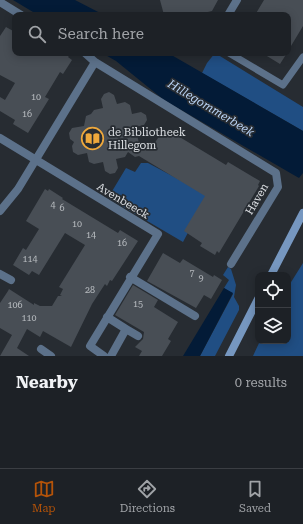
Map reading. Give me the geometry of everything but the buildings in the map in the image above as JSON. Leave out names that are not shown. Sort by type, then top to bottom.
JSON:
[{"type":"main road","points":[[273,272],[303,213]]},
{"type":"main road","points":[[229,356],[255,305]]},
{"type":"street","points":[[230,12],[238,0]]},
{"type":"street","points":[[0,2],[17,12]]},
{"type":"street","name":"Haven","points":[[88,56],[94,62],[276,173],[278,186],[231,264]]},
{"type":"street","points":[[0,211],[18,189],[94,62]]},
{"type":"street","points":[[0,138],[34,160]]},
{"type":"street","name":"Avenbeeck","points":[[34,160],[158,234],[130,277],[90,346],[104,356]]},
{"type":"street","points":[[0,274],[11,280]]},
{"type":"street","points":[[130,277],[195,316]]},
{"type":"street","points":[[107,317],[138,336]]},
{"type":"street","points":[[111,356],[126,329]]},
{"type":"street","points":[[41,349],[52,356]]},
{"type":"lane","points":[[233,56],[283,85],[303,57]]},
{"type":"shaded area","points":[[213,56],[220,56],[303,107],[303,131],[202,73]]},
{"type":"shaded area","points":[[141,163],[148,163],[208,195],[183,242],[108,198],[126,168],[135,172]]},
{"type":"shaded area","points":[[303,263],[303,356],[253,356],[259,344],[291,344],[291,282]]},
{"type":"shaded area","points":[[228,267],[231,269],[236,285],[234,297],[239,306],[239,310],[215,356],[200,356],[233,294],[224,288],[229,280],[223,275]]},
{"type":"water","points":[[13,0],[75,0],[98,12],[33,12]]},
{"type":"water","name":"Hillegommerbeek","points":[[107,56],[173,56],[303,131],[303,173],[299,178],[164,100],[116,61]]},
{"type":"water","points":[[224,288],[233,293],[200,356],[183,356]]},
{"type":"place","name":"de Bibliotheek Hillegom","points":[[92,138]]}]
